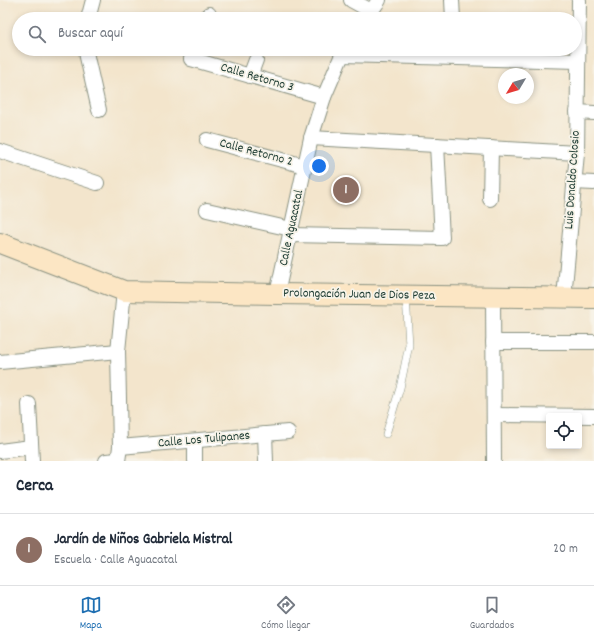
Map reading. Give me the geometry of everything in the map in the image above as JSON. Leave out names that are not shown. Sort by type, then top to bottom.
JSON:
[{"type":"street","points":[[90,12],[93,0]]},
{"type":"street","points":[[351,0],[372,10]]},
{"type":"street","points":[[452,0],[453,12]]},
{"type":"street","name":"Luis Donaldo Colosio","points":[[578,0],[578,12]]},
{"type":"street","points":[[87,56],[99,110]]},
{"type":"street","name":"Calle Retorno 3","points":[[198,56],[250,76],[324,97]]},
{"type":"street","name":"Calle Aguacatal","points":[[277,294],[311,138],[324,97],[342,56]]},
{"type":"street","points":[[489,56],[578,61]]},
{"type":"street","name":"Luis Donaldo Colosio","points":[[564,298],[577,153],[578,56]]},
{"type":"street","points":[[250,76],[256,60]]},
{"type":"street","points":[[577,112],[594,113]]},
{"type":"street","points":[[311,138],[577,153]]},
{"type":"street","name":"Calle Retorno 2","points":[[207,140],[305,166]]},
{"type":"street","points":[[207,210],[291,232],[442,238],[437,146]]},
{"type":"street","points":[[490,199],[491,148]]},
{"type":"street","points":[[0,151],[97,183]]},
{"type":"street","points":[[574,182],[594,183]]},
{"type":"street","points":[[0,243],[124,291],[118,351],[115,457]]},
{"type":"street","name":"Prolongación Juan de Dios Peza","points":[[124,291],[594,298]]},
{"type":"street","points":[[493,297],[494,461]]},
{"type":"street","points":[[493,342],[594,342]]},
{"type":"street","points":[[0,362],[118,351]]},
{"type":"street","points":[[2,454],[31,454],[29,404]]},
{"type":"street","points":[[494,415],[594,416]]},
{"type":"street","name":"Calle Los Tulipanes","points":[[115,457],[195,441],[288,432]]},
{"type":"street","points":[[265,434],[266,461]]},
{"type":"street","points":[[195,441],[195,461]]},
{"type":"lane","points":[[386,434],[400,388],[409,345],[406,296]]},
{"type":"place","name":"Jardín de Niños Gabriela Mistral","points":[[346,190]]}]
